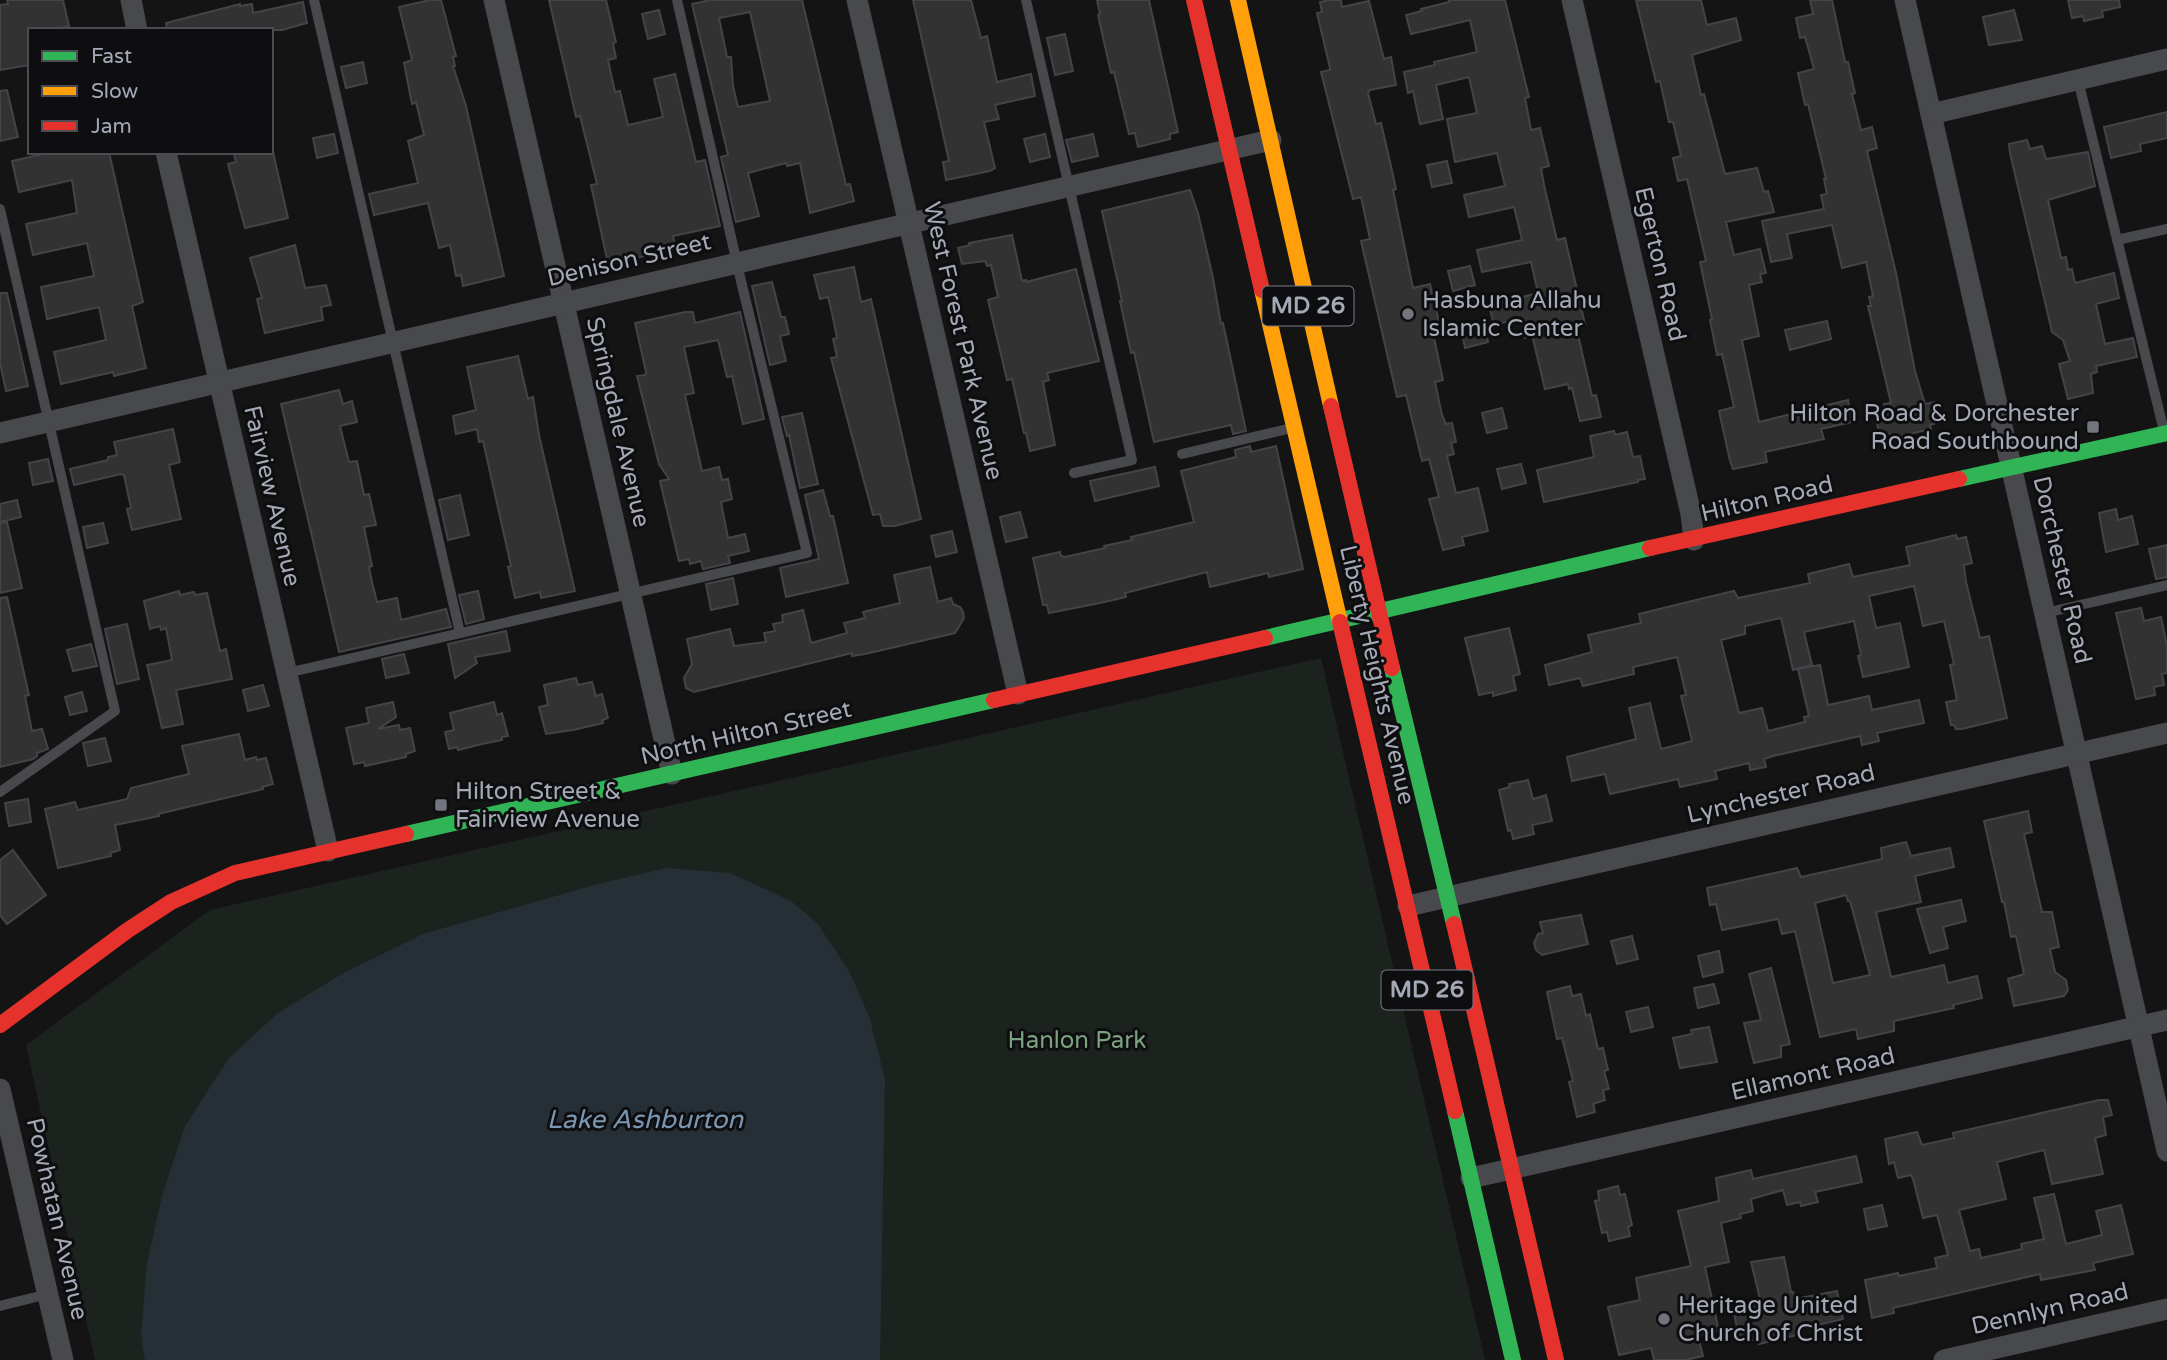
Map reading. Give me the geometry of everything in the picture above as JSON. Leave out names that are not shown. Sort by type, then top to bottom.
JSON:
[{"type":"main road","name":"Liberty Heights Avenue","points":[[1194,0],[1513,1360]]},
{"type":"main road","name":"Liberty Heights Avenue","points":[[1238,0],[1378,611],[1556,1360]]},
{"type":"main road","name":"Hilton Road","points":[[1378,611],[2166,433]]},
{"type":"main road","name":"North Hilton Street","points":[[0,1025],[128,930],[171,902],[235,873],[1378,611]]},
{"type":"street","points":[[131,0],[137,28]]},
{"type":"street","name":"Springdale Avenue","points":[[494,0],[672,774]]},
{"type":"street","name":"West Forest Park Avenue","points":[[857,0],[1018,694]]},
{"type":"street","name":"Egerton Road","points":[[1572,0],[1691,514],[1694,540]]},
{"type":"street","name":"Dorchester Road","points":[[1905,0],[2167,1151]]},
{"type":"street","points":[[1931,114],[2167,59]]},
{"type":"street","name":"Denison Street","points":[[0,433],[1271,140]]},
{"type":"street","name":"Fairview Avenue","points":[[166,154],[328,851]]},
{"type":"street","name":"Lynchester Road","points":[[1408,906],[2167,733]]},
{"type":"street","name":"Ellamont Road","points":[[1471,1178],[2167,1020]]},
{"type":"street","name":"Powhatan Avenue","points":[[0,1089],[63,1360]]},
{"type":"street","name":"Dennlyn Road","points":[[1944,1360],[2167,1309]]},
{"type":"lane","points":[[314,0],[460,633]]},
{"type":"lane","points":[[287,673],[807,553],[677,0]]},
{"type":"lane","points":[[1026,0],[1132,460],[1074,473]]},
{"type":"lane","points":[[2078,80],[2166,433]]},
{"type":"lane","points":[[0,209],[115,711],[0,792]]},
{"type":"lane","points":[[2117,240],[2167,229]]},
{"type":"lane","points":[[1182,454],[1296,427]]},
{"type":"lane","points":[[2045,612],[2167,585]]},
{"type":"lane","points":[[0,1306],[48,1294]]},
{"type":"green space","name":"Hanlon Park","points":[[1321,658],[1485,1360],[95,1360],[26,1045],[210,910]]},
{"type":"water","name":"Lake Ashburton","points":[[666,868],[730,873],[791,901],[817,923],[849,971],[869,1016],[885,1079],[880,1360],[145,1360],[141,1335],[147,1264],[162,1196],[185,1126],[229,1058],[278,1013],[342,974],[423,934],[594,885]]},
{"type":"building","points":[[7,0],[63,0],[69,26],[28,28],[28,65],[0,70],[0,5],[8,4]]},
{"type":"building","points":[[441,0],[456,56],[453,57],[453,66],[466,106],[504,276],[463,286],[461,275],[456,276],[450,245],[439,248],[428,203],[374,215],[369,194],[418,183],[408,141],[424,135],[416,102],[412,104],[404,63],[412,60],[399,7]]},
{"type":"building","points":[[549,0],[606,0],[616,42],[613,43],[616,58],[608,60],[615,92],[620,91],[628,125],[663,117],[654,79],[675,74],[696,162],[705,160],[720,226],[673,236],[675,247],[668,251],[608,264],[591,185],[597,184],[580,116],[576,117]]},
{"type":"building","points":[[710,0],[802,0],[846,185],[850,184],[854,201],[810,213],[800,163],[787,166],[786,163],[748,173],[759,216],[736,222],[721,157],[728,155],[692,4]],"holes":[[[750,12],[770,101],[738,107],[731,57],[727,57],[719,18]]]},
{"type":"building","points":[[913,0],[971,0],[981,38],[987,36],[997,82],[1031,74],[1035,96],[995,105],[999,119],[984,122],[995,168],[990,171],[946,180],[943,162],[949,161]]},
{"type":"building","points":[[1097,0],[1149,0],[1178,132],[1170,134],[1170,139],[1138,147],[1135,133],[1129,134],[1114,72],[1111,73]]},
{"type":"building","points":[[1341,0],[1342,7],[1369,1],[1384,59],[1391,57],[1396,85],[1370,90],[1368,93],[1376,124],[1381,123],[1391,166],[1396,189],[1393,190],[1413,288],[1430,284],[1440,326],[1432,328],[1443,380],[1435,382],[1442,415],[1446,424],[1452,423],[1456,442],[1451,443],[1454,454],[1447,456],[1456,493],[1478,488],[1488,531],[1462,537],[1464,545],[1443,550],[1429,499],[1439,497],[1429,459],[1422,461],[1406,395],[1397,397],[1361,241],[1370,239],[1361,197],[1353,199],[1321,72],[1330,68],[1317,13],[1322,12],[1320,2]]},
{"type":"building","points":[[1449,0],[1505,0],[1529,97],[1525,98],[1531,130],[1540,128],[1549,166],[1541,168],[1544,185],[1557,240],[1565,238],[1585,324],[1576,326],[1592,396],[1596,395],[1601,417],[1580,421],[1572,388],[1569,389],[1568,384],[1545,389],[1532,335],[1525,338],[1521,318],[1494,325],[1489,305],[1538,293],[1531,262],[1482,272],[1477,250],[1522,240],[1514,207],[1469,217],[1464,195],[1505,186],[1497,153],[1455,162],[1447,119],[1477,113],[1469,77],[1436,85],[1443,119],[1420,124],[1413,91],[1408,93],[1404,72],[1477,52],[1470,20],[1411,34],[1406,15]]},
{"type":"building","points":[[1636,0],[1701,0],[1707,25],[1736,18],[1741,40],[1692,55],[1725,174],[1757,168],[1764,192],[1768,191],[1774,212],[1726,222],[1734,255],[1760,249],[1766,273],[1760,274],[1762,282],[1749,285],[1759,336],[1742,340],[1759,422],[1848,400],[1852,422],[1821,429],[1824,439],[1765,452],[1767,462],[1733,469],[1730,461],[1719,411],[1734,407],[1722,354],[1717,355],[1710,320],[1712,319],[1700,262],[1706,261],[1687,179],[1678,181],[1673,158],[1681,156],[1673,122],[1669,122],[1660,81],[1656,82]]},
{"type":"building","points":[[1810,0],[1832,0],[1845,62],[1848,62],[1855,93],[1852,94],[1861,130],[1872,127],[1877,148],[1867,151],[1896,273],[1915,371],[1925,404],[1935,402],[1940,422],[1930,425],[1931,429],[1892,438],[1891,434],[1880,436],[1875,415],[1886,413],[1884,404],[1891,403],[1868,306],[1871,306],[1869,297],[1873,296],[1866,262],[1842,268],[1832,225],[1787,234],[1792,258],[1771,262],[1762,221],[1824,209],[1821,195],[1827,194],[1826,179],[1798,73],[1814,69],[1805,37],[1800,38],[1796,18],[1813,14]]},
{"type":"building","points":[[2068,0],[2119,0],[2120,7],[2102,11],[2103,17],[2084,21],[2083,16],[2072,18]]},
{"type":"building","points":[[303,2],[307,23],[282,30],[167,28],[166,23],[240,4],[252,4],[253,13]]},
{"type":"building","points":[[659,10],[665,34],[648,39],[642,14]]},
{"type":"building","points":[[2014,10],[2022,40],[1989,45],[1983,17]]},
{"type":"building","points":[[1065,34],[1073,71],[1055,75],[1047,38]]},
{"type":"building","points":[[363,62],[367,83],[346,88],[341,67]]},
{"type":"building","points":[[7,90],[18,137],[0,141],[0,91]]},
{"type":"building","points":[[2167,112],[2167,138],[2140,144],[2141,151],[2111,158],[2104,127]]},
{"type":"building","points":[[334,134],[338,153],[317,158],[313,138]]},
{"type":"building","points":[[1045,134],[1050,157],[1030,162],[1024,139]]},
{"type":"building","points":[[1093,134],[1098,156],[1072,162],[1066,140]]},
{"type":"building","points":[[2027,140],[2030,149],[2042,146],[2046,159],[2088,152],[2095,186],[2048,200],[2061,258],[2066,257],[2068,270],[2072,269],[2075,283],[2114,273],[2119,298],[2096,304],[2105,344],[2133,338],[2137,357],[2096,366],[2097,372],[2091,374],[2093,393],[2068,399],[2059,364],[2070,361],[2063,340],[2052,332],[2010,153],[2009,144]]},
{"type":"building","points":[[273,152],[288,218],[245,228],[228,164],[236,162],[234,154]]},
{"type":"building","points":[[43,154],[109,154],[143,302],[132,306],[146,368],[114,376],[113,372],[61,384],[54,352],[106,340],[99,307],[47,319],[41,287],[94,276],[87,243],[33,255],[26,224],[77,213],[72,180],[19,192],[12,161]]},
{"type":"building","points":[[1447,161],[1452,183],[1432,187],[1427,165]]},
{"type":"building","points":[[1190,190],[1198,213],[1246,431],[1233,434],[1231,425],[1154,442],[1134,352],[1131,353],[1102,211]]},
{"type":"building","points":[[1012,235],[1022,281],[1076,269],[1099,361],[1047,373],[1049,380],[1043,382],[1055,445],[1030,451],[1012,379],[1007,380],[988,300],[998,297],[991,265],[987,266],[985,261],[962,264],[958,248],[970,245],[969,243]]},
{"type":"building","points":[[295,245],[305,288],[326,285],[331,305],[321,307],[323,320],[265,333],[257,299],[262,298],[250,258]]},
{"type":"building","points":[[1470,266],[1475,285],[1453,291],[1448,271]]},
{"type":"building","points":[[854,267],[861,302],[871,299],[921,519],[895,526],[883,526],[880,514],[873,515],[831,358],[837,357],[833,339],[837,338],[832,313],[828,297],[820,299],[814,275]]},
{"type":"building","points":[[772,282],[781,317],[785,317],[789,334],[780,336],[786,361],[770,365],[752,286]]},
{"type":"building","points":[[0,293],[7,293],[28,386],[6,391],[0,363]]},
{"type":"building","points":[[693,312],[695,323],[740,312],[764,419],[743,424],[732,376],[727,377],[718,340],[684,347],[694,393],[685,395],[702,471],[719,467],[722,480],[728,479],[732,499],[721,502],[728,538],[745,534],[749,551],[728,556],[730,563],[703,569],[701,561],[690,564],[689,559],[679,561],[660,481],[669,479],[659,464],[637,376],[645,375],[646,372],[635,323]]},
{"type":"building","points":[[1827,321],[1831,339],[1790,350],[1785,330]]},
{"type":"building","points":[[1484,323],[1488,342],[1465,348],[1461,328]]},
{"type":"building","points":[[518,356],[528,399],[533,397],[539,435],[575,591],[541,598],[540,592],[515,598],[508,567],[511,566],[483,441],[479,442],[477,429],[456,434],[453,416],[476,410],[467,367]]},
{"type":"building","points":[[339,390],[343,404],[352,401],[357,422],[340,426],[349,462],[357,461],[364,495],[369,494],[376,525],[364,527],[377,602],[397,598],[401,620],[446,609],[451,627],[339,652],[281,404]]},
{"type":"building","points":[[1502,408],[1507,428],[1487,433],[1482,413]]},
{"type":"building","points":[[802,413],[818,484],[800,488],[789,435],[787,436],[782,417]]},
{"type":"building","points":[[173,429],[180,462],[169,465],[181,519],[132,530],[127,509],[131,508],[124,475],[74,485],[70,469],[108,460],[108,457],[117,455],[114,442]]},
{"type":"building","points":[[1614,431],[1615,435],[1627,432],[1633,457],[1640,456],[1645,479],[1544,502],[1537,470],[1594,457],[1590,436]]},
{"type":"building","points":[[1250,446],[1251,452],[1276,446],[1303,569],[1269,577],[1268,573],[1210,587],[1207,572],[1125,593],[1126,597],[1049,613],[1047,605],[1043,605],[1033,558],[1060,552],[1061,556],[1065,557],[1194,522],[1181,471],[1236,457],[1235,450]]},
{"type":"building","points":[[48,459],[53,481],[33,485],[29,463]]},
{"type":"building","points":[[1521,464],[1526,483],[1502,489],[1497,469]]},
{"type":"building","points":[[1155,467],[1159,486],[1095,501],[1090,481]]},
{"type":"building","points":[[823,490],[830,516],[833,516],[848,583],[786,597],[780,568],[819,559],[805,495]]},
{"type":"building","points":[[460,495],[469,535],[448,540],[439,500]]},
{"type":"building","points":[[17,500],[21,517],[0,522],[0,504]]},
{"type":"building","points":[[2116,509],[2118,520],[2132,516],[2138,544],[2106,552],[2099,513]]},
{"type":"building","points":[[1020,512],[1027,537],[1006,542],[1000,517]]},
{"type":"building","points":[[7,522],[22,588],[0,593],[0,523]]},
{"type":"building","points":[[103,523],[108,543],[87,548],[83,527]]},
{"type":"building","points":[[952,531],[957,552],[936,557],[931,536]]},
{"type":"building","points":[[1956,535],[1957,539],[1966,537],[1972,563],[1964,565],[1966,582],[1980,638],[1989,636],[2007,718],[1962,729],[1951,725],[1946,702],[1957,700],[1950,665],[1954,664],[1944,621],[1923,626],[1914,586],[1869,596],[1876,628],[1900,623],[1909,667],[1863,677],[1854,621],[1804,632],[1812,665],[1793,670],[1781,618],[1745,626],[1745,634],[1721,640],[1739,713],[1762,708],[1768,731],[1805,722],[1804,717],[1809,716],[1798,669],[1820,665],[1828,705],[1869,696],[1872,710],[1919,700],[1924,723],[1877,733],[1879,741],[1862,745],[1860,736],[1773,756],[1764,759],[1766,767],[1750,770],[1749,763],[1715,771],[1717,779],[1680,787],[1678,779],[1610,794],[1605,774],[1572,781],[1567,757],[1636,739],[1629,708],[1650,703],[1661,749],[1692,741],[1681,696],[1686,695],[1677,657],[1633,667],[1634,674],[1583,686],[1580,678],[1549,685],[1545,665],[1592,652],[1588,635],[1641,623],[1639,614],[1734,591],[1738,598],[1810,583],[1808,574],[1849,564],[1853,577],[1910,565],[1906,547]]},
{"type":"building","points":[[2167,545],[2167,577],[2156,579],[2149,549]]},
{"type":"building","points":[[930,567],[938,602],[951,598],[953,604],[963,612],[964,618],[955,633],[865,654],[852,656],[852,653],[694,692],[686,688],[684,678],[692,664],[687,639],[730,629],[734,646],[766,642],[764,633],[775,631],[773,624],[783,622],[782,615],[803,610],[811,643],[847,633],[844,623],[865,618],[863,612],[900,603],[894,575]]},
{"type":"building","points":[[733,578],[738,604],[711,610],[706,584]]},
{"type":"building","points":[[179,591],[180,595],[207,593],[220,651],[226,649],[232,679],[176,690],[183,724],[162,728],[147,665],[172,660],[166,628],[161,630],[160,626],[150,629],[144,601]]},
{"type":"building","points":[[478,591],[484,619],[466,624],[459,595]]},
{"type":"building","points":[[7,597],[29,695],[25,696],[32,731],[42,729],[48,749],[37,753],[33,759],[0,767],[0,598]]},
{"type":"building","points":[[2141,608],[2144,621],[2161,617],[2167,646],[2167,673],[2162,674],[2164,685],[2154,687],[2155,695],[2136,699],[2116,613]]},
{"type":"building","points":[[127,624],[139,679],[117,684],[105,629]]},
{"type":"building","points":[[1509,628],[1520,674],[1513,676],[1516,690],[1493,696],[1493,692],[1479,695],[1465,638]]},
{"type":"building","points":[[506,631],[510,651],[475,657],[477,663],[455,678],[448,644]]},
{"type":"building","points":[[91,644],[97,666],[73,671],[67,650]]},
{"type":"building","points":[[404,654],[409,673],[386,678],[382,659]]},
{"type":"building","points":[[576,678],[578,685],[592,682],[596,696],[602,694],[608,718],[602,720],[603,723],[546,734],[539,707],[548,705],[544,685]]},
{"type":"building","points":[[263,685],[269,706],[248,711],[243,690]]},
{"type":"building","points":[[82,692],[87,711],[70,715],[65,697]]},
{"type":"building","points":[[393,702],[396,717],[378,729],[399,725],[400,730],[410,728],[415,751],[406,754],[406,757],[365,766],[364,762],[354,764],[346,728],[369,723],[366,708]]},
{"type":"building","points":[[494,702],[497,715],[502,713],[508,736],[502,737],[502,740],[458,750],[457,747],[449,749],[445,732],[454,730],[450,713]]},
{"type":"building","points":[[239,734],[245,760],[266,758],[273,784],[262,787],[263,789],[158,814],[159,816],[115,825],[120,850],[110,853],[111,856],[58,868],[45,809],[75,802],[78,810],[127,799],[131,788],[189,774],[182,746]]},
{"type":"building","points":[[105,738],[111,761],[88,766],[83,743]]},
{"type":"building","points":[[1528,780],[1533,799],[1546,795],[1552,821],[1532,825],[1534,834],[1513,839],[1511,830],[1508,831],[1499,790],[1510,787],[1509,784]]},
{"type":"building","points":[[28,799],[31,822],[9,826],[5,803]]},
{"type":"building","points":[[2028,811],[2032,832],[2024,834],[2042,912],[2052,912],[2059,947],[2050,949],[2055,972],[2066,980],[2068,990],[2064,996],[2014,1006],[2008,979],[2024,974],[2016,936],[2011,937],[1984,821]]},
{"type":"building","points":[[1906,842],[1911,856],[1950,848],[1954,867],[1915,876],[1921,902],[1876,912],[1891,977],[1944,965],[1948,983],[1977,976],[1982,998],[1953,1005],[1954,1008],[1894,1021],[1894,1031],[1858,1039],[1856,1029],[1820,1037],[1795,931],[1782,934],[1778,919],[1722,930],[1716,904],[1710,905],[1707,888],[1797,868],[1801,877],[1882,859],[1881,848]],"holes":[[[1846,895],[1870,975],[1833,983],[1815,903]]]},
{"type":"building","points":[[13,850],[46,895],[7,924],[0,915],[0,860]]},
{"type":"building","points":[[1961,900],[1966,921],[1943,927],[1948,948],[1930,953],[1917,909]]},
{"type":"building","points":[[1581,915],[1588,944],[1542,955],[1536,950],[1534,943],[1538,934],[1543,933],[1540,922]]},
{"type":"building","points":[[1632,936],[1638,959],[1617,964],[1611,941]]},
{"type":"building","points":[[1719,951],[1723,972],[1703,977],[1698,956]]},
{"type":"building","points":[[1771,968],[1790,1044],[1781,1046],[1781,1057],[1754,1063],[1744,1023],[1761,1020],[1749,974]]},
{"type":"building","points":[[1714,984],[1719,1003],[1698,1008],[1694,988]]},
{"type":"building","points":[[1570,986],[1572,996],[1581,994],[1586,1016],[1590,1014],[1598,1049],[1603,1048],[1608,1070],[1604,1071],[1609,1089],[1603,1090],[1605,1100],[1593,1104],[1595,1112],[1577,1117],[1569,1082],[1573,1081],[1562,1038],[1557,1039],[1547,992]]},
{"type":"building","points":[[1648,1007],[1653,1027],[1631,1032],[1626,1012]]},
{"type":"building","points":[[1709,1027],[1717,1062],[1680,1068],[1673,1038],[1692,1034],[1691,1030]]},
{"type":"building","points":[[2108,1100],[2112,1115],[2103,1117],[2106,1135],[2095,1138],[2103,1174],[2052,1184],[2044,1150],[1997,1162],[2006,1199],[1959,1210],[1970,1251],[1979,1249],[1981,1258],[2022,1249],[2021,1244],[2044,1239],[2034,1198],[2054,1194],[2066,1244],[2102,1235],[2096,1211],[2121,1205],[2133,1254],[2093,1263],[2095,1270],[2041,1280],[2040,1274],[1893,1308],[1894,1313],[1872,1318],[1865,1280],[1937,1268],[1935,1258],[1948,1255],[1937,1215],[1923,1218],[1913,1179],[1911,1175],[1898,1178],[1894,1162],[1889,1164],[1885,1139],[1917,1132],[1922,1145],[1954,1138],[1953,1133]]},
{"type":"building","points":[[1856,1156],[1862,1182],[1815,1192],[1818,1202],[1801,1206],[1800,1202],[1787,1205],[1783,1190],[1751,1199],[1753,1211],[1740,1214],[1741,1218],[1721,1223],[1729,1262],[1705,1267],[1719,1331],[1698,1336],[1703,1356],[1686,1360],[1654,1360],[1651,1348],[1619,1355],[1608,1307],[1640,1300],[1636,1278],[1691,1266],[1678,1211],[1719,1201],[1716,1178],[1751,1170],[1753,1179]]},
{"type":"building","points":[[1618,1186],[1620,1195],[1625,1194],[1632,1225],[1628,1227],[1630,1236],[1609,1241],[1607,1232],[1602,1233],[1595,1201],[1599,1200],[1598,1191]]},
{"type":"building","points":[[1882,1205],[1887,1226],[1868,1230],[1864,1209]]},
{"type":"building","points":[[1784,1257],[1795,1299],[1837,1291],[1843,1319],[1796,1330],[1797,1335],[1759,1344],[1758,1339],[1740,1343],[1734,1313],[1747,1310],[1746,1302],[1760,1299],[1751,1262]]},
{"type":"traffic: fast","points":[[1959,479],[2167,433]]},
{"type":"traffic: fast","points":[[1265,638],[1650,548]]},
{"type":"traffic: fast","points":[[1392,668],[1454,924]]},
{"type":"traffic: fast","points":[[406,834],[994,700]]},
{"type":"traffic: fast","points":[[1455,1111],[1513,1360]]},
{"type":"traffic: slow","points":[[1238,0],[1331,406]]},
{"type":"traffic: slow","points":[[1262,290],[1340,622]]},
{"type":"traffic: jam","points":[[1194,0],[1262,290]]},
{"type":"traffic: jam","points":[[1331,406],[1392,668]]},
{"type":"traffic: jam","points":[[1650,548],[1959,479]]},
{"type":"traffic: jam","points":[[1340,622],[1455,1111]]},
{"type":"traffic: jam","points":[[994,700],[1265,638]]},
{"type":"traffic: jam","points":[[0,1025],[128,930],[171,902],[235,873],[406,834]]},
{"type":"traffic: jam","points":[[1454,924],[1556,1360]]},
{"type":"place","name":"Hasbuna Allahu Islamic Center","points":[[1408,314]]},
{"type":"place","name":"Hilton Road & Dorchester Road Southbound","points":[[2093,427]]},
{"type":"place","name":"Hilton Street & Fairview Avenue","points":[[441,805]]},
{"type":"place","name":"Heritage United Church of Christ","points":[[1664,1319]]}]
